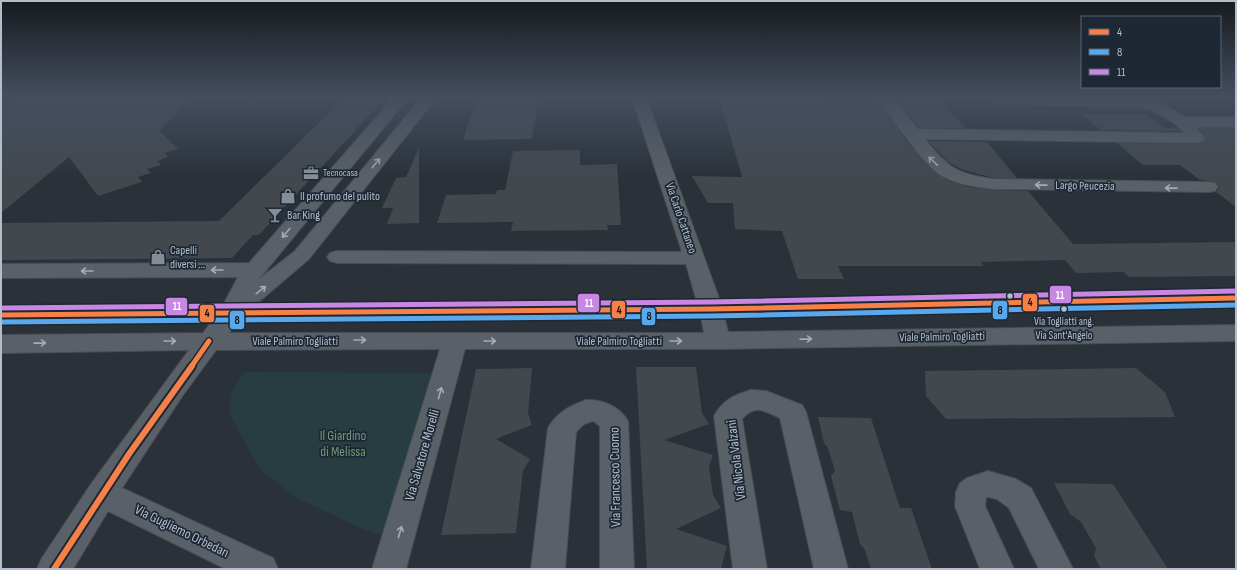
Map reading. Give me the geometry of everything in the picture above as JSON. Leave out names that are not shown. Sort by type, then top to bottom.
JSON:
[{"type":"street","points":[[54,569],[102,493],[174,388],[230,314],[249,277],[380,124]]},
{"type":"street","points":[[230,314],[302,255],[408,124]]},
{"type":"street","name":"Via Carlo Cattaneo","points":[[648,124],[711,309],[718,341]]},
{"type":"street","name":"Largo Peucezia","points":[[906,124],[935,163],[949,173],[961,178],[994,184],[1210,188]]},
{"type":"street","points":[[914,134],[1197,138],[1184,124]]},
{"type":"street","points":[[337,257],[694,258]]},
{"type":"street","points":[[1,271],[256,270]]},
{"type":"street","points":[[1,315],[711,309],[1236,298]]},
{"type":"street","name":"Viale Palmiro Togliatti","points":[[1,344],[209,341],[718,341],[1236,333]]},
{"type":"street","name":"Via Salvatore Morelli","points":[[389,569],[455,341]]},
{"type":"street","name":"Via Nicola Valzani","points":[[750,569],[728,416],[736,407],[756,399],[768,401],[792,412],[831,569]]},
{"type":"street","name":"Via Francesco Cuomo","points":[[548,569],[562,428],[574,415],[587,411],[603,412],[614,421],[616,569]]},
{"type":"street","points":[[997,569],[970,506],[971,492],[978,487],[988,484],[1005,488],[1020,498],[1056,569]]},
{"type":"street","name":"Via Gugliemo Orbedan","points":[[102,493],[261,569]]},
{"type":"green space","name":"Il Giardino di Melissa","points":[[244,372],[436,373],[390,538],[362,529],[295,497],[260,469],[229,414],[231,394]]},
{"type":"building","points":[[1,124],[167,124],[160,131],[178,149],[165,153],[168,157],[157,161],[161,165],[147,169],[151,173],[138,177],[142,182],[98,196],[69,157],[1,213]]},
{"type":"building","points":[[318,124],[362,124],[259,235],[253,235],[232,258],[1,260],[1,223],[219,221]]},
{"type":"building","points":[[468,124],[534,124],[532,139],[463,140]]},
{"type":"building","points":[[727,124],[894,124],[907,142],[936,173],[949,181],[968,187],[994,190],[1028,191],[1073,244],[1236,242],[1236,276],[1129,277],[1124,272],[1076,273],[1065,260],[981,262],[984,266],[838,266],[844,279],[798,279],[782,231],[735,229],[733,203],[708,203],[692,176],[742,177]]},
{"type":"building","points":[[915,124],[961,124],[965,128],[919,128]]},
{"type":"building","points":[[1093,124],[1158,124],[1164,128],[1177,127],[1181,131],[1101,130]]},
{"type":"building","points":[[1198,128],[1236,128],[1236,207],[1216,192],[1220,187],[1215,182],[1200,180],[1180,165],[1143,165],[1117,143],[1197,144],[1203,142],[1206,138]]},
{"type":"building","points":[[928,141],[987,142],[1017,178],[994,178],[963,170],[948,162]]},
{"type":"building","points":[[419,148],[419,223],[387,224],[393,208],[382,208],[396,178],[406,177]]},
{"type":"building","points":[[580,150],[580,165],[617,164],[621,225],[607,225],[608,230],[511,231],[513,222],[437,223],[446,195],[496,194],[497,190],[505,190],[513,151]]},
{"type":"building","points":[[636,367],[696,367],[702,413],[709,424],[664,440],[713,455],[709,466],[713,495],[721,508],[676,529],[727,546],[721,569],[647,569]]},
{"type":"building","points":[[532,368],[528,413],[532,425],[496,439],[530,459],[523,471],[516,533],[441,535],[476,369]]},
{"type":"building","points":[[1136,368],[1165,392],[1175,417],[946,419],[926,396],[925,371]]},
{"type":"building","points":[[818,417],[871,418],[900,508],[911,508],[932,569],[871,569],[865,550],[860,544],[852,512],[840,510],[831,476],[835,471],[828,448],[824,443]]},
{"type":"building","points":[[1054,483],[1113,484],[1168,569],[1101,569],[1094,556],[1096,548],[1081,522],[1070,514]]},
{"type":"transit line","name":"11","points":[[1,308],[711,302],[1236,291]]},
{"type":"transit line","name":"4","points":[[1,315],[711,309],[1236,298]]},
{"type":"transit line","name":"8","points":[[1,322],[711,316],[1236,305]]},
{"type":"transit line","name":"4","points":[[54,569],[129,454],[209,341]]},
{"type":"place","name":"Tecnocasa","points":[[311,173]]},
{"type":"place","name":"Il profumo del pulito","points":[[288,196]]},
{"type":"place","name":"Bar King","points":[[275,215]]},
{"type":"place","name":"Capelli diversi ...","points":[[158,257]]},
{"type":"place","name":"Via Togliatti ang. Via Sant'Angelo","points":[[1064,309]]}]
